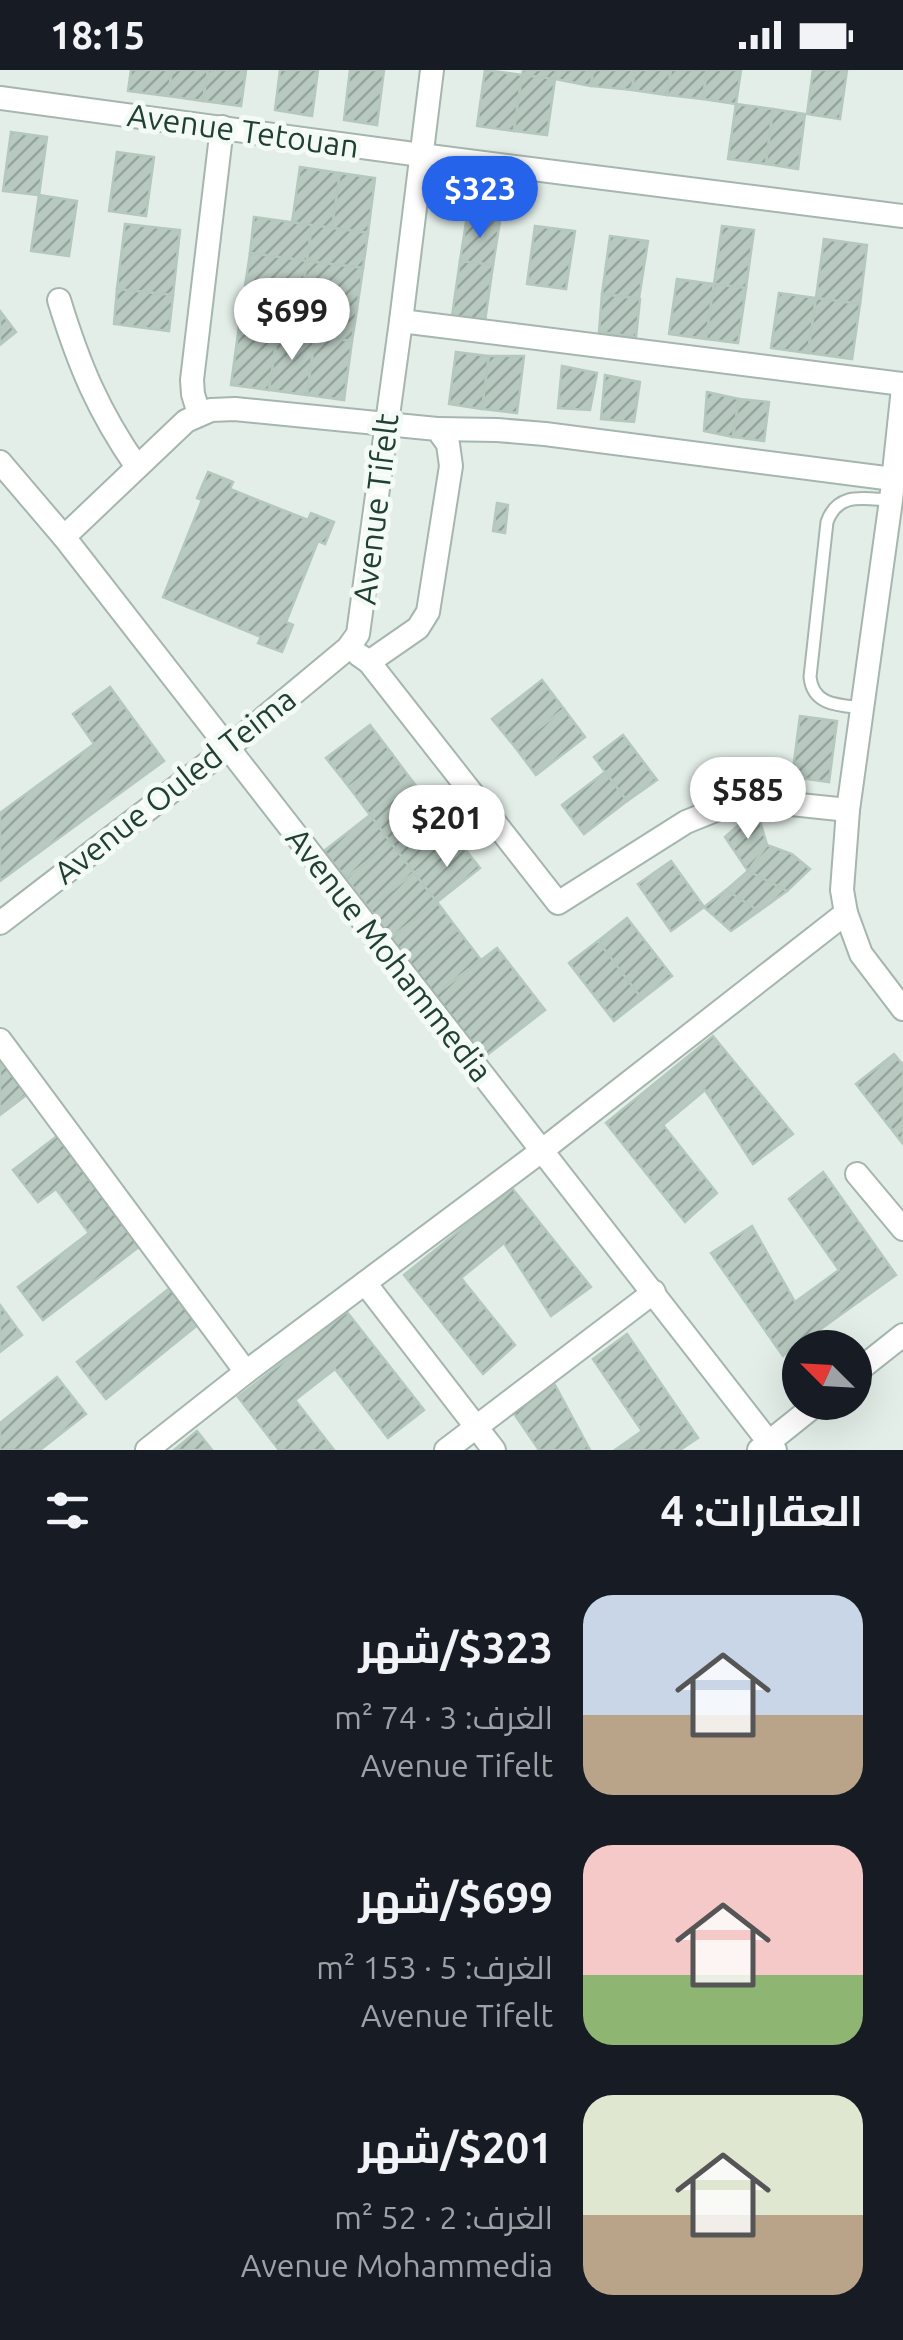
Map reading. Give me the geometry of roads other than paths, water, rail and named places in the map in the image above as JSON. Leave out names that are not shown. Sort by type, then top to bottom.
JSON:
[{"type":"street","name":"Avenue Tifelt","points":[[348,648],[361,624],[432,70]]},
{"type":"street","name":"Avenue Tetouan","points":[[0,98],[903,216]]},
{"type":"street","points":[[199,414],[192,380],[222,128]]},
{"type":"street","points":[[59,300],[89,386],[137,467]]},
{"type":"street","points":[[401,321],[903,386],[842,866],[846,913],[861,954],[903,1009]]},
{"type":"street","points":[[64,536],[186,421],[223,408],[437,429],[546,434],[892,490]]},
{"type":"street","points":[[369,662],[418,628],[428,612],[451,466],[448,444],[437,429]]},
{"type":"street","name":"Avenue Mohammedia","points":[[0,462],[64,536],[540,1152],[654,1292],[768,1447]]},
{"type":"street","points":[[348,648],[369,662],[558,903],[686,822],[743,800],[848,810]]},
{"type":"street","name":"Avenue Ouled Teima","points":[[0,922],[229,747],[348,648]]},
{"type":"street","points":[[147,1450],[540,1152],[846,913]]},
{"type":"street","points":[[0,1040],[246,1372]]},
{"type":"street","points":[[857,1174],[903,1230]]},
{"type":"street","points":[[365,1283],[494,1450]]},
{"type":"street","points":[[446,1450],[654,1292]]},
{"type":"street","points":[[872,1360],[903,1335]]},
{"type":"street","points":[[768,1447],[798,1420]]},
{"type":"lane","points":[[864,708],[826,702],[810,686],[827,522],[834,508],[849,499],[892,490]]}]
